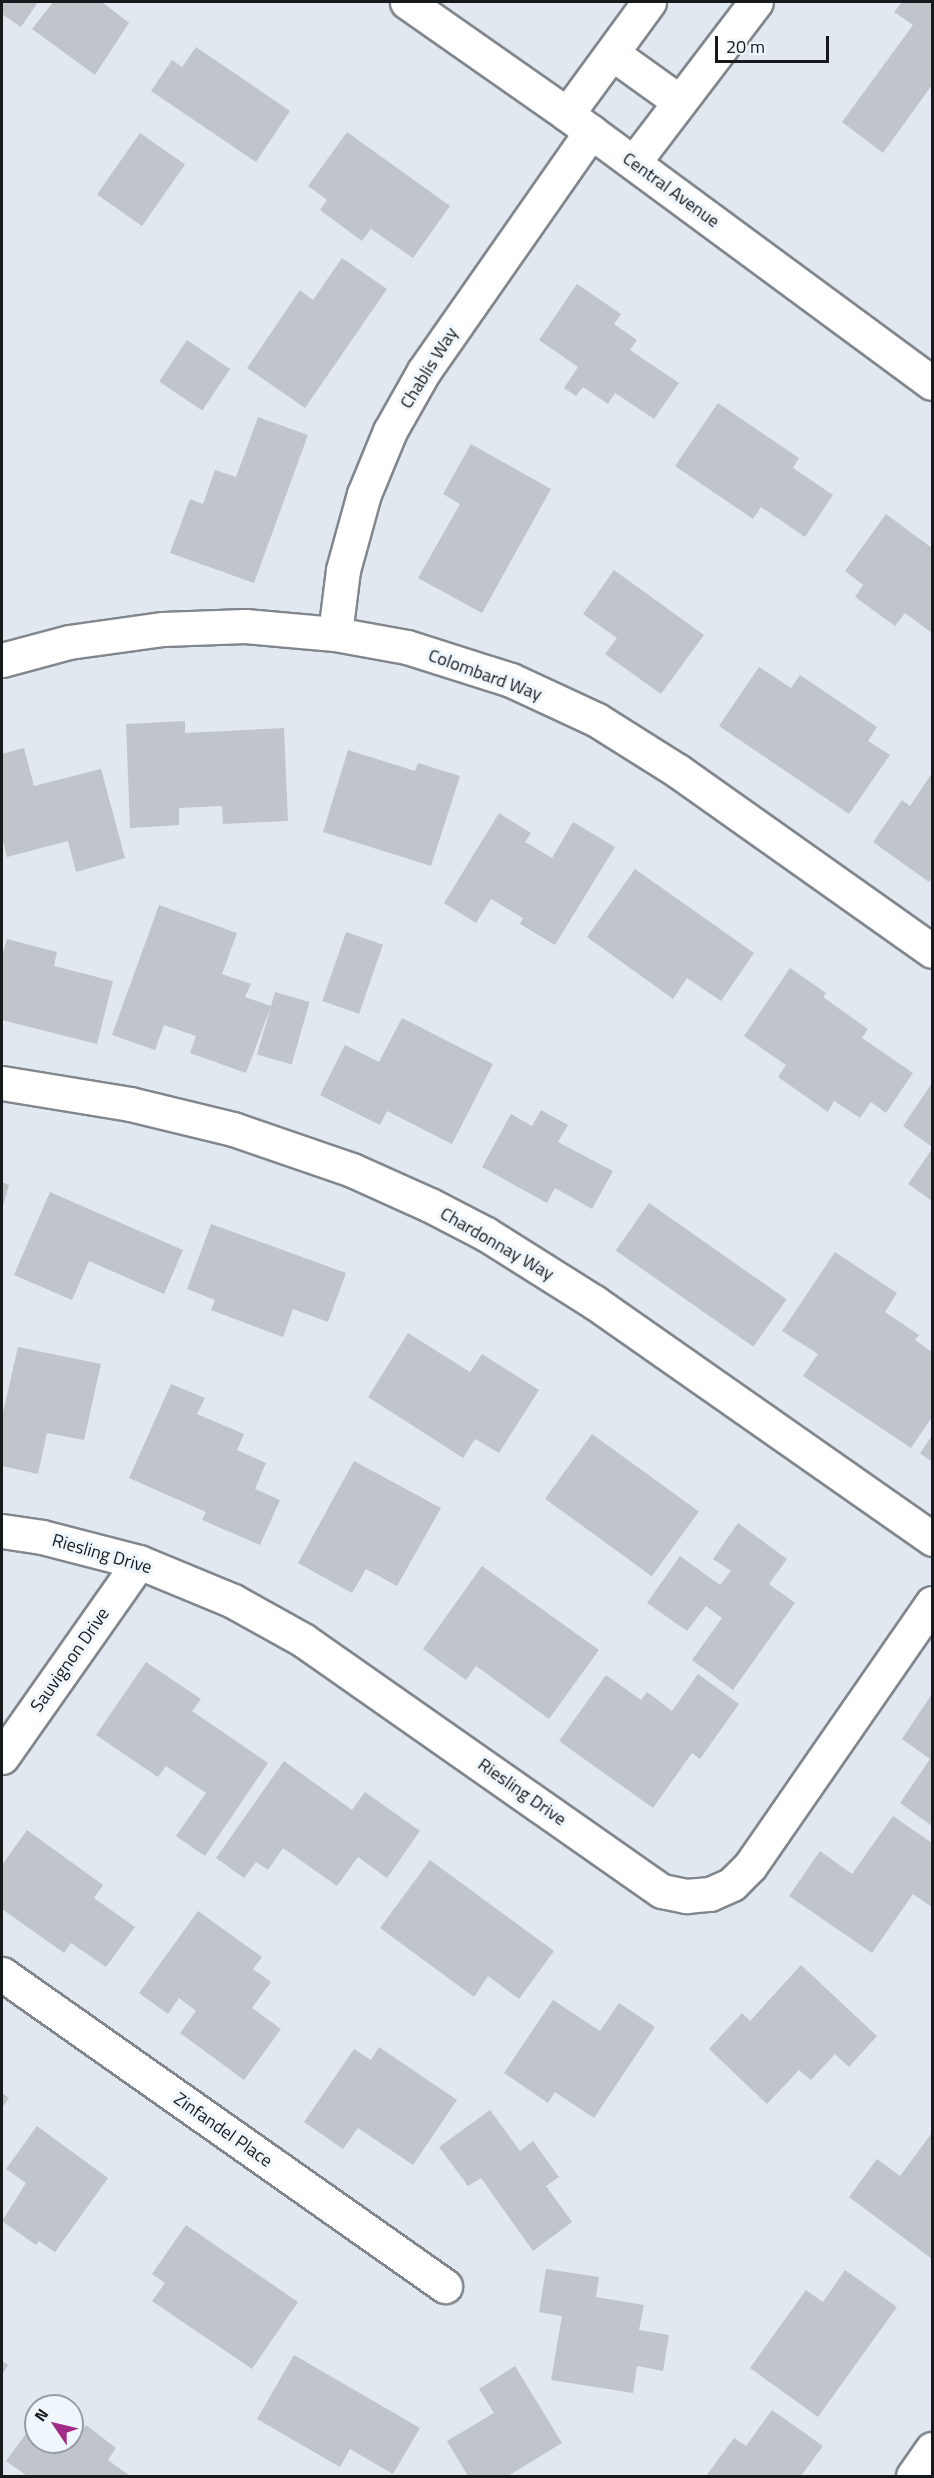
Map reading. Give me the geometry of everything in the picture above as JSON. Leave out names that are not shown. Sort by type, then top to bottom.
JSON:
[{"type":"street","name":"Central Avenue","points":[[407,2],[634,162],[933,383]]},
{"type":"street","name":"Chablis Way","points":[[335,634],[346,559],[364,494],[390,431],[424,371],[579,123],[613,54],[649,2]]},
{"type":"street","points":[[634,162],[756,2]]},
{"type":"street","points":[[613,54],[680,102]]},
{"type":"street","name":"Colombard Way","points":[[2,660],[69,642],[163,629],[245,626],[335,634],[407,647],[511,680],[597,720],[678,771],[933,951]]},
{"type":"street","name":"Chardonnay Way","points":[[2,1083],[130,1104],[233,1129],[352,1170],[430,1205],[486,1234],[594,1302],[933,1539]]},
{"type":"street","name":"Riesling Drive","points":[[2,1531],[139,1562],[233,1601],[303,1640],[662,1891],[686,1896],[721,1889],[750,1866],[933,1603]]},
{"type":"street","name":"Sauvignon Drive","points":[[2,1757],[139,1562]]},
{"type":"street","name":"Zinfandel Place","points":[[2,1974],[444,2286]]},
{"type":"street","points":[[914,2476],[933,2449]]},
{"type":"building","points":[[2,2],[38,2],[21,27],[2,14]]},
{"type":"building","points":[[53,2],[102,2],[129,23],[95,75],[32,29]]},
{"type":"building","points":[[902,2],[932,2],[932,85],[883,153],[842,122],[913,25],[894,12]]},
{"type":"building","points":[[196,47],[290,111],[256,162],[151,91],[172,60],[182,67]]},
{"type":"building","points":[[347,132],[450,206],[413,258],[371,229],[362,241],[320,210],[327,200],[308,186]]},
{"type":"building","points":[[140,133],[185,165],[142,226],[97,194]]},
{"type":"building","points":[[342,258],[387,289],[305,408],[247,368],[300,290],[313,300]]},
{"type":"building","points":[[577,284],[621,314],[614,324],[637,340],[630,350],[679,383],[654,419],[615,393],[608,404],[583,387],[576,396],[564,388],[578,367],[539,340]]},
{"type":"building","points":[[187,340],[230,369],[202,411],[159,381]]},
{"type":"building","points":[[718,403],[799,458],[793,468],[833,495],[805,537],[761,507],[753,519],[675,466]]},
{"type":"building","points":[[258,417],[308,435],[254,583],[170,553],[190,499],[203,504],[215,470],[236,477]]},
{"type":"building","points":[[471,444],[551,489],[482,613],[418,578],[460,504],[443,494]]},
{"type":"building","points":[[886,514],[932,548],[932,633],[905,613],[895,626],[855,597],[863,585],[845,571]]},
{"type":"building","points":[[614,570],[704,635],[661,694],[605,654],[617,638],[583,614]]},
{"type":"building","points":[[759,667],[791,688],[800,675],[877,727],[868,741],[890,755],[849,814],[719,726]]},
{"type":"building","points":[[185,721],[185,733],[284,728],[288,821],[223,824],[222,806],[179,808],[179,825],[130,828],[126,724]]},
{"type":"building","points":[[24,748],[34,786],[101,769],[125,858],[76,872],[68,841],[7,857],[2,837],[2,754]]},
{"type":"building","points":[[348,750],[415,771],[418,763],[460,776],[431,866],[323,832]]},
{"type":"building","points":[[932,773],[932,876],[929,882],[873,842],[902,800],[910,806]]},
{"type":"building","points":[[499,813],[531,833],[525,842],[552,858],[573,822],[615,847],[555,945],[520,924],[523,918],[491,899],[476,923],[444,903]]},
{"type":"building","points":[[635,869],[754,953],[721,1001],[687,978],[673,999],[587,937]]},
{"type":"building","points":[[159,905],[237,933],[222,974],[251,984],[245,997],[271,1006],[246,1073],[190,1053],[196,1036],[164,1025],[155,1050],[112,1035]]},
{"type":"building","points":[[346,932],[383,945],[359,1014],[322,1001]]},
{"type":"building","points":[[7,939],[57,952],[54,966],[113,981],[97,1044],[2,1020],[2,956]]},
{"type":"building","points":[[790,968],[826,993],[823,997],[868,1029],[862,1038],[913,1073],[886,1113],[871,1102],[860,1118],[834,1101],[828,1112],[778,1077],[786,1065],[744,1036]]},
{"type":"building","points":[[275,992],[310,1002],[292,1064],[257,1054]]},
{"type":"building","points":[[402,1018],[493,1064],[452,1144],[387,1111],[380,1125],[320,1095],[345,1045],[379,1062]]},
{"type":"building","points":[[932,1083],[932,1147],[903,1126]]},
{"type":"building","points":[[541,1110],[568,1125],[558,1142],[613,1171],[592,1209],[555,1188],[547,1203],[482,1167],[511,1114],[532,1126]]},
{"type":"building","points":[[932,1149],[932,1201],[908,1184]]},
{"type":"building","points":[[2,1182],[9,1185],[2,1209]]},
{"type":"building","points":[[50,1192],[183,1250],[164,1294],[89,1261],[72,1300],[14,1275]]},
{"type":"building","points":[[649,1203],[787,1299],[753,1347],[616,1251]]},
{"type":"building","points":[[211,1224],[346,1273],[328,1322],[293,1309],[283,1337],[211,1310],[215,1300],[187,1289]]},
{"type":"building","points":[[835,1252],[897,1293],[885,1312],[919,1335],[915,1340],[932,1352],[932,1417],[911,1448],[803,1376],[818,1354],[782,1331]]},
{"type":"building","points":[[408,1333],[470,1372],[482,1354],[539,1390],[499,1453],[475,1439],[463,1458],[368,1397]]},
{"type":"building","points":[[18,1347],[101,1364],[84,1440],[47,1433],[38,1474],[2,1466],[2,1417]]},
{"type":"building","points":[[171,1384],[205,1398],[197,1414],[244,1434],[237,1450],[266,1463],[255,1489],[280,1500],[260,1545],[202,1520],[206,1512],[129,1478]]},
{"type":"building","points":[[592,1434],[699,1512],[652,1576],[545,1499]]},
{"type":"building","points":[[932,1436],[932,1462],[920,1453]]},
{"type":"building","points":[[354,1461],[441,1508],[397,1586],[366,1569],[352,1593],[298,1563]]},
{"type":"building","points":[[738,1523],[787,1559],[769,1584],[795,1603],[733,1690],[692,1660],[722,1618],[706,1606],[687,1631],[647,1603],[680,1556],[720,1585],[731,1571],[713,1559]]},
{"type":"building","points":[[482,1566],[599,1650],[549,1719],[476,1666],[466,1680],[423,1649]]},
{"type":"building","points":[[146,1662],[201,1699],[192,1711],[268,1763],[205,1856],[176,1836],[206,1793],[166,1766],[158,1777],[96,1735]]},
{"type":"building","points":[[698,1674],[739,1704],[700,1759],[692,1753],[653,1808],[559,1741],[606,1675],[641,1700],[647,1692],[672,1711]]},
{"type":"building","points":[[932,1694],[932,1826],[900,1803],[930,1759],[902,1739]]},
{"type":"building","points":[[284,1761],[352,1810],[365,1792],[420,1831],[387,1878],[358,1857],[337,1886],[283,1848],[268,1870],[256,1862],[244,1878],[216,1858]]},
{"type":"building","points":[[893,1816],[932,1843],[932,1907],[913,1894],[872,1953],[789,1896],[820,1851],[852,1874]]},
{"type":"building","points":[[27,1830],[103,1885],[94,1898],[135,1927],[106,1967],[71,1943],[64,1953],[2,1909],[2,1865]]},
{"type":"building","points":[[430,1860],[554,1951],[519,1999],[488,1976],[474,1997],[380,1928]]},
{"type":"building","points":[[198,1911],[262,1957],[253,1969],[271,1982],[252,2008],[281,2029],[244,2080],[180,2033],[196,2011],[179,1998],[168,2014],[139,1993]]},
{"type":"building","points":[[801,1965],[877,2036],[849,2067],[835,2054],[811,2080],[799,2070],[767,2104],[709,2049],[742,2013],[750,2021]]},
{"type":"building","points":[[553,2000],[600,2031],[619,2003],[655,2027],[594,2118],[555,2092],[548,2103],[504,2073]]},
{"type":"building","points":[[379,2047],[457,2100],[413,2165],[358,2128],[343,2149],[304,2122],[354,2049],[371,2060]]},
{"type":"building","points":[[2,2093],[9,2098],[2,2108]]},
{"type":"building","points":[[490,2110],[520,2151],[533,2141],[559,2177],[546,2186],[572,2222],[533,2251],[481,2178],[468,2186],[439,2147]]},
{"type":"building","points":[[37,2126],[108,2178],[55,2252],[39,2241],[36,2245],[2,2221],[26,2183],[6,2169]]},
{"type":"building","points":[[931,2134],[932,2259],[849,2197],[877,2159],[900,2176]]},
{"type":"building","points":[[186,2225],[298,2302],[252,2369],[152,2301],[165,2283],[152,2274]]},
{"type":"building","points":[[546,2269],[599,2277],[596,2297],[644,2305],[639,2330],[669,2335],[663,2371],[637,2366],[633,2393],[551,2380],[562,2316],[539,2312]]},
{"type":"building","points":[[845,2270],[897,2307],[818,2417],[750,2368],[806,2290],[823,2302]]},
{"type":"building","points":[[294,2355],[420,2428],[393,2474],[350,2449],[340,2467],[257,2419]]},
{"type":"building","points":[[2,2361],[8,2365],[2,2375]]},
{"type":"building","points":[[515,2366],[562,2443],[508,2476],[468,2476],[447,2441],[494,2413],[479,2389]]},
{"type":"building","points":[[772,2410],[823,2446],[801,2476],[706,2476],[734,2438],[746,2446]]},
{"type":"building","points":[[86,2425],[116,2448],[108,2460],[130,2476],[27,2476],[6,2461],[24,2436],[24,2454],[84,2454],[84,2427]]}]
